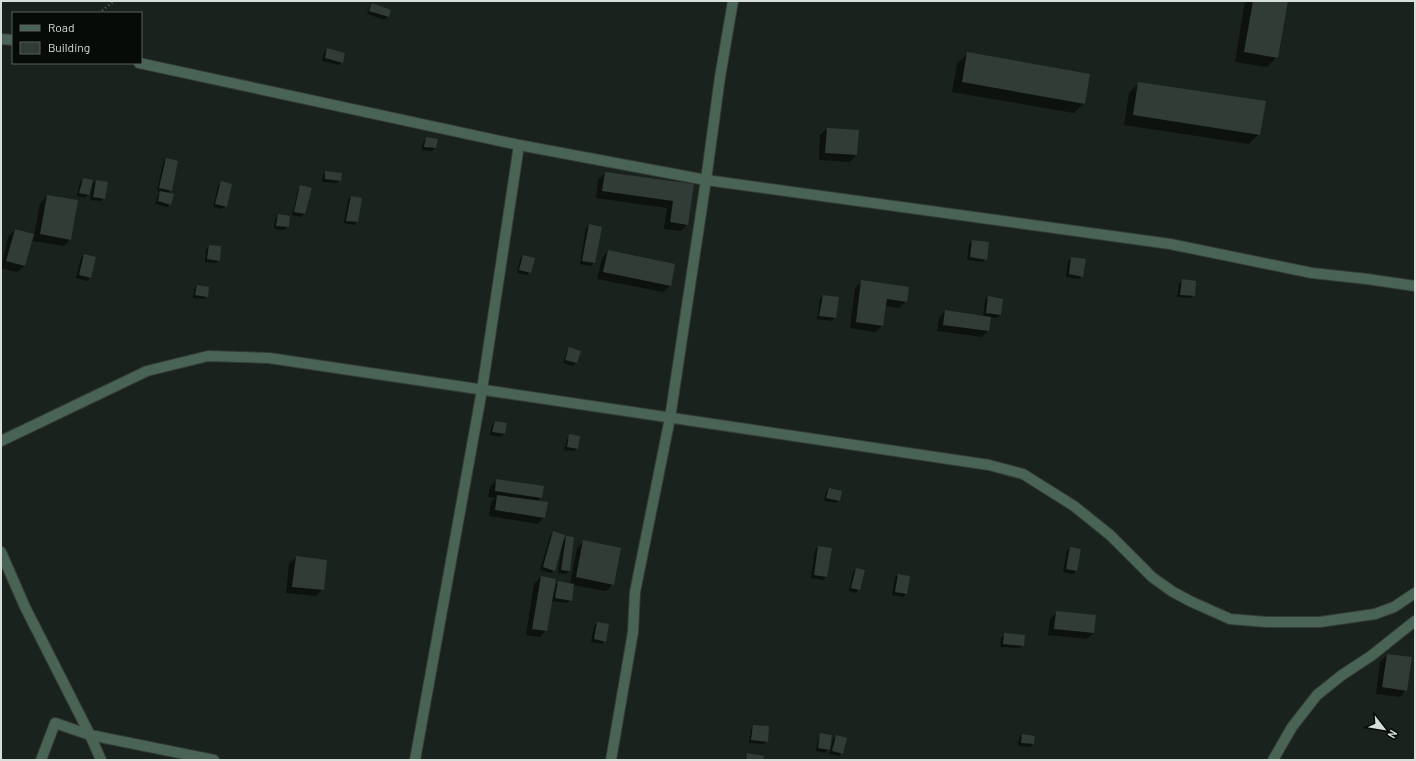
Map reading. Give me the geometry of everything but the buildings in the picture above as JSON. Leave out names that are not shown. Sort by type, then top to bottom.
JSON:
[{"type":"street","points":[[611,760],[632,632],[635,592],[670,418],[720,77],[733,1]]},
{"type":"street","points":[[1,39],[12,40]]},
{"type":"street","points":[[142,64],[519,145],[706,180],[1170,244],[1312,273],[1415,286]]},
{"type":"street","points":[[415,760],[482,390],[519,145]]},
{"type":"street","points":[[1,442],[147,371],[208,356],[269,358],[990,465],[1023,474],[1074,506],[1110,535],[1162,585],[1192,602],[1230,619],[1268,622],[1320,622],[1375,614],[1394,607],[1415,593]]},
{"type":"street","points":[[1,552],[25,607],[90,735],[101,760]]},
{"type":"street","points":[[1273,760],[1292,727],[1317,695],[1342,675],[1371,656],[1415,621]]},
{"type":"street","points":[[41,760],[55,723],[90,735],[214,760]]},
{"type":"path","points":[[100,12],[114,1]]}]
